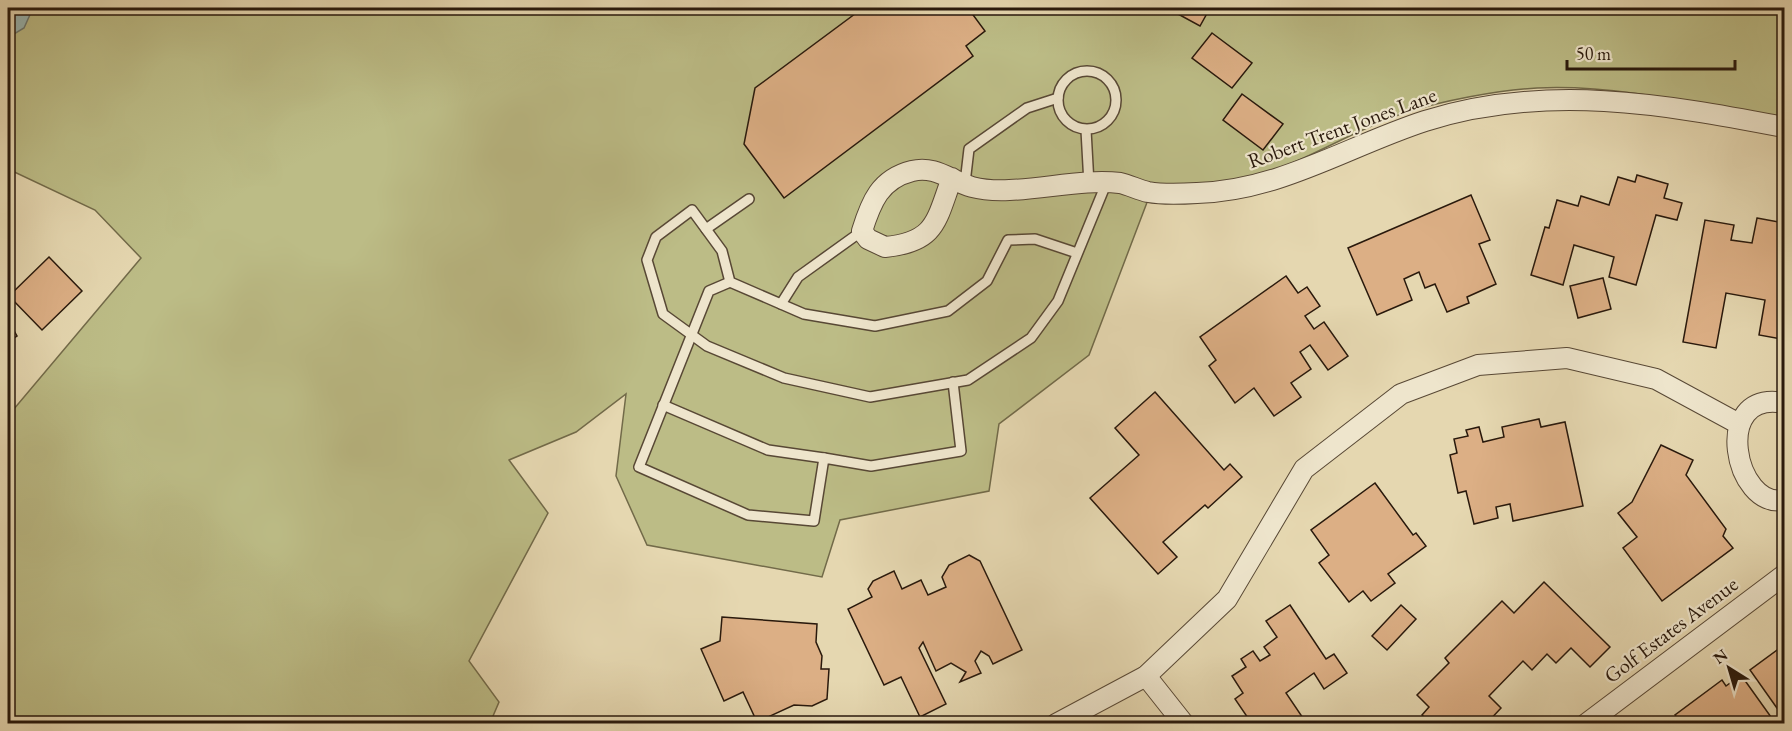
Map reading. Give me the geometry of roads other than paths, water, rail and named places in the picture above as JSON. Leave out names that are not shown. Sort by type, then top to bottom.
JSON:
[{"type":"street","name":"Robert Trent Jones Lane","points":[[862,231],[875,194],[888,181],[910,171],[927,169],[972,187],[996,189],[1120,183],[1150,192],[1174,194],[1243,190],[1295,174],[1375,138],[1429,120],[1461,111],[1534,100],[1590,99],[1635,102],[1785,127]]},
{"type":"street","points":[[862,231],[868,239],[885,247],[919,240],[938,220],[958,180]]},
{"type":"street","points":[[1056,723],[1146,676],[1227,599],[1304,469],[1401,394],[1478,365],[1567,358],[1656,379],[1739,424]]},
{"type":"street","points":[[1785,403],[1773,401],[1759,404],[1747,412],[1739,424],[1736,438],[1753,490],[1765,498],[1785,500]]},
{"type":"street","name":"Golf Estates Avenue","points":[[1586,723],[1785,576]]},
{"type":"street","points":[[1146,676],[1184,723]]},
{"type":"lane","points":[[1082,72],[1101,75],[1108,81],[1114,89],[1115,108],[1104,123],[1086,129],[1068,123],[1058,108],[1058,99],[1065,81],[1082,72]]},
{"type":"lane","points":[[958,180],[969,149],[1027,108],[1058,99]]},
{"type":"lane","points":[[730,282],[722,250],[692,210],[656,237],[647,260],[663,314],[707,346],[784,378],[870,397],[968,380],[1031,338],[1058,301],[1077,254],[1097,184],[1086,129]]},
{"type":"lane","points":[[706,229],[749,199]]},
{"type":"lane","points":[[781,304],[798,277],[862,231]]},
{"type":"lane","points":[[824,458],[814,521],[748,515],[639,467],[709,291],[730,282],[804,314],[875,326],[948,311],[987,281],[1008,240],[1035,239],[1077,254]]},
{"type":"lane","points":[[663,405],[768,450],[871,466],[961,451],[953,382]]},
{"type":"water","points":[[8,8],[33,8],[24,28],[9,37]]}]
